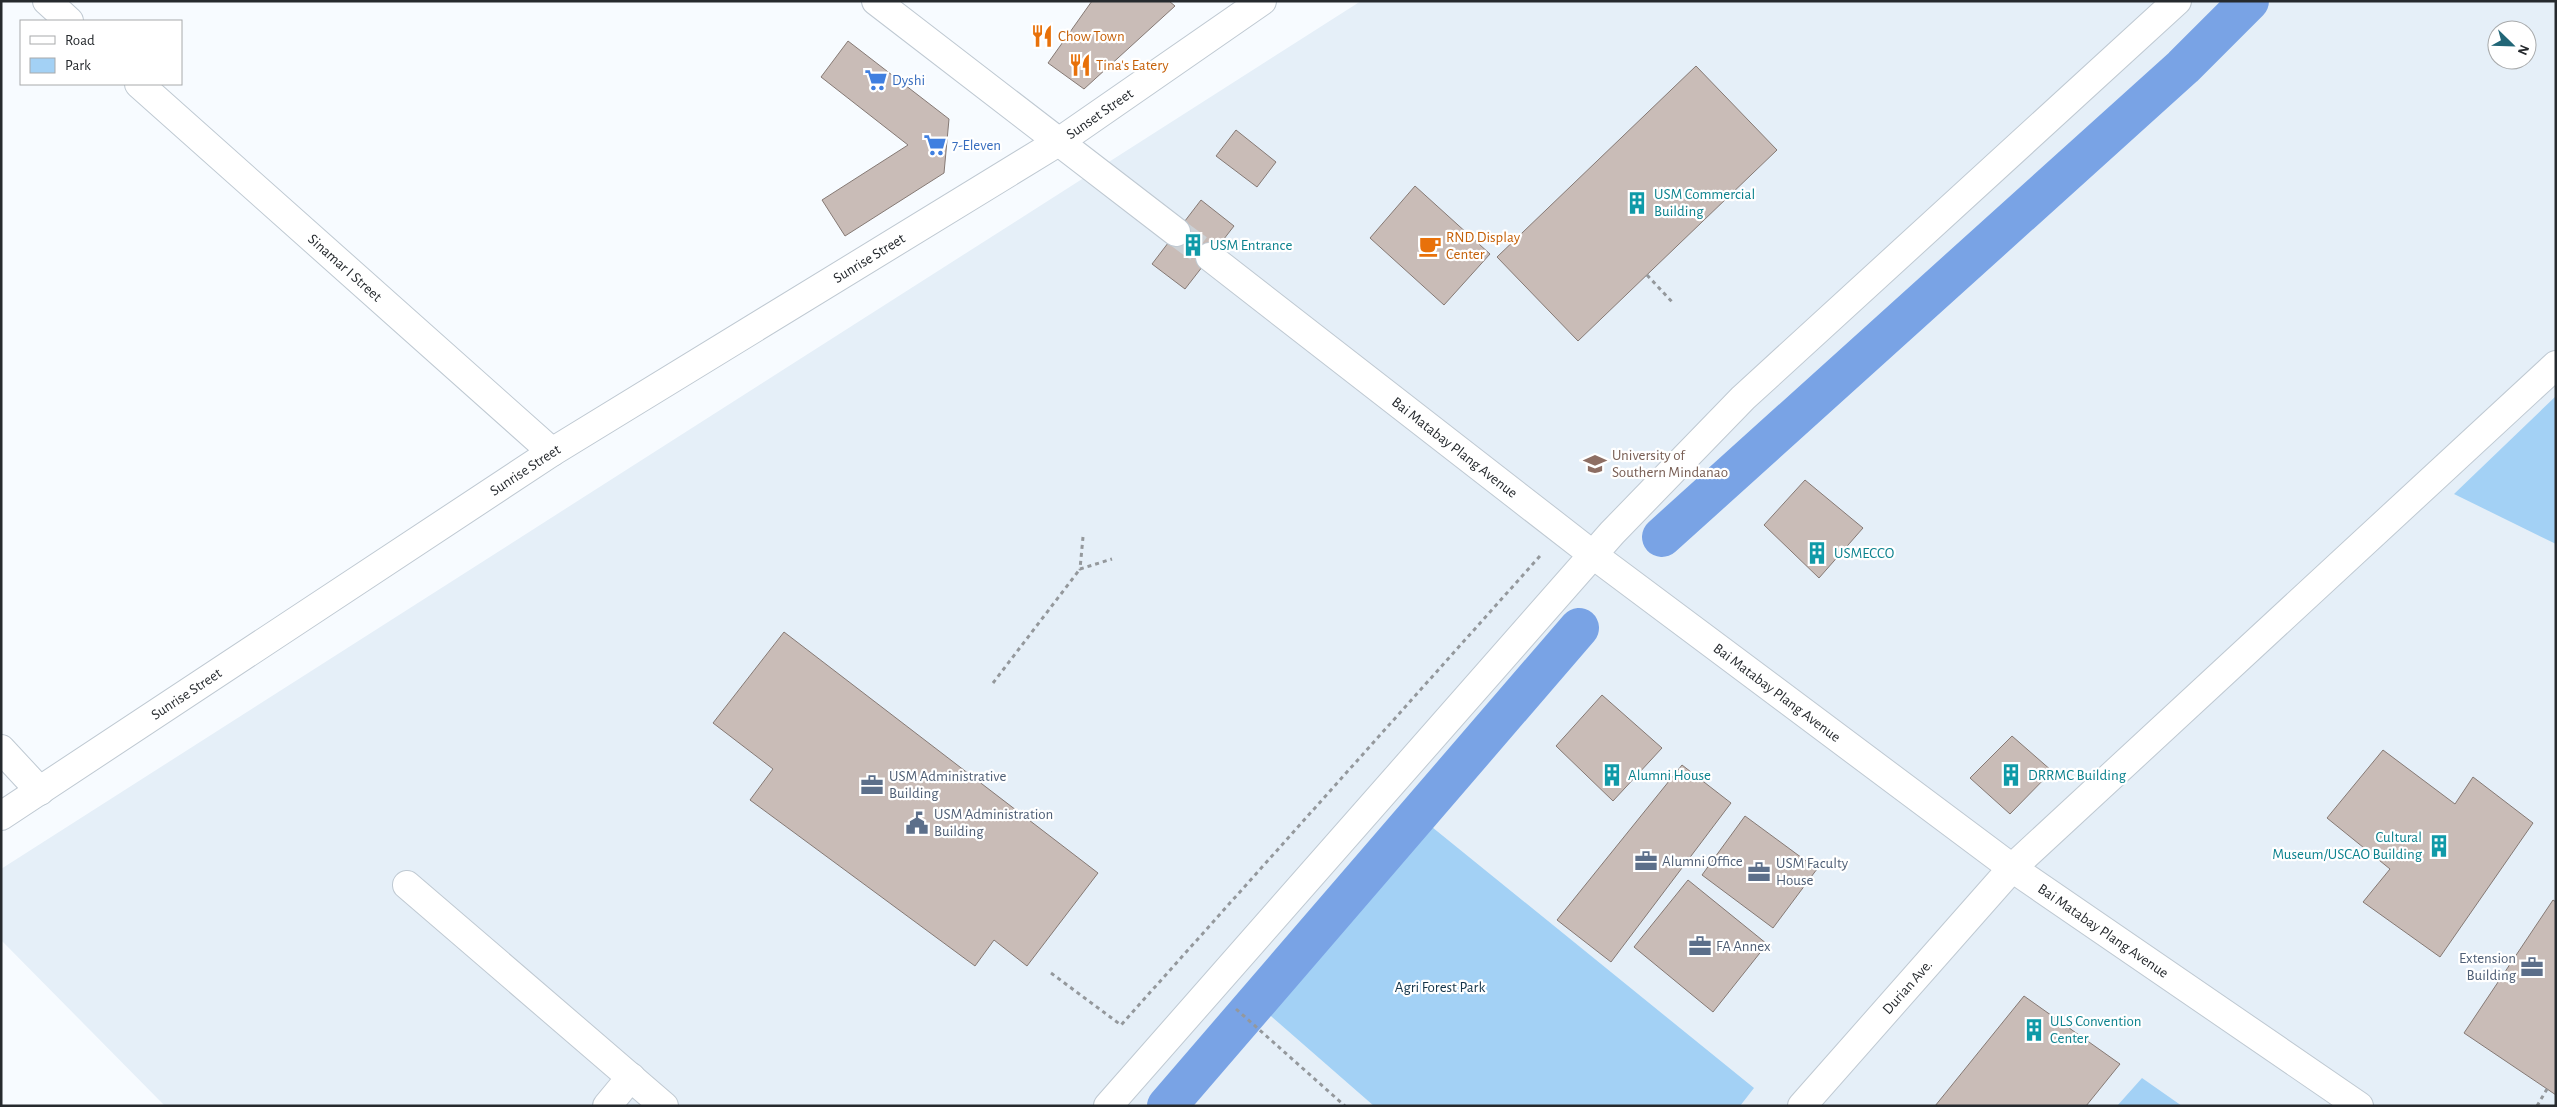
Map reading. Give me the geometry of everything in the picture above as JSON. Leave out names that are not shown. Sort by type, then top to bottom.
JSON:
[{"type":"street","points":[[47,1],[68,20]]},
{"type":"street","points":[[876,1],[1176,232]]},
{"type":"street","name":"Sunset Street","points":[[1060,142],[1262,1]]},
{"type":"street","points":[[1108,1106],[1592,554],[1743,398],[2177,1]]},
{"type":"street","name":"Sinamar I Street","points":[[140,85],[552,452]]},
{"type":"street","name":"Sunrise Street","points":[[1,816],[552,452],[1060,142]]},
{"type":"street","name":"Bai Matabay Plang Avenue","points":[[1210,258],[1592,554],[2012,868],[2359,1106]]},
{"type":"street","name":"Durian Ave.","points":[[1802,1106],[2012,868],[2556,365]]},
{"type":"street","points":[[1,749],[40,791]]},
{"type":"street","points":[[407,885],[664,1106]]},
{"type":"street","points":[[608,1106],[631,1077]]},
{"type":"path","points":[[1647,275],[1674,304]]},
{"type":"path","points":[[993,683],[1080,569],[1083,537]]},
{"type":"path","points":[[1051,973],[1122,1025],[1540,556]]},
{"type":"path","points":[[1080,569],[1112,559]]},
{"type":"path","points":[[1230,1004],[1345,1106]]},
{"type":"path","points":[[2538,1106],[2547,1089]]},
{"type":"shaded area","name":"University of Southern Mindanao","points":[[1361,1],[2556,1],[2556,1106],[165,1106],[1,940],[1,869]]},
{"type":"green space","points":[[2556,396],[2556,544],[2454,494]]},
{"type":"green space","name":"Agri Forest Park","points":[[1427,823],[1754,1088],[1740,1106],[1374,1106],[1264,1010]]},
{"type":"green space","points":[[2142,1078],[2182,1106],[2117,1106]]},
{"type":"building","points":[[1092,1],[1169,1],[1175,6],[1084,89],[1048,63]]},
{"type":"building","points":[[848,41],[949,119],[944,173],[845,236],[822,200],[908,145],[821,77]]},
{"type":"building","name":"USM Commercial Building","points":[[1696,66],[1777,150],[1578,341],[1497,257]]},
{"type":"building","points":[[1236,130],[1276,162],[1257,187],[1216,156]]},
{"type":"building","name":"RND Display Center","points":[[1415,186],[1490,254],[1444,305],[1370,238]]},
{"type":"building","name":"USM Entrance","points":[[1201,200],[1234,226],[1185,289],[1152,264]]},
{"type":"building","name":"USMECCO","points":[[1805,480],[1863,528],[1819,578],[1764,525]]},
{"type":"building","name":"USM Administrative Building","points":[[784,632],[1098,873],[1027,966],[994,940],[975,966],[750,800],[773,769],[713,723]]},
{"type":"building","name":"Alumni House","points":[[1602,695],[1662,748],[1613,801],[1556,746]]},
{"type":"building","name":"DRRMC Building","points":[[2012,736],[2052,771],[2010,814],[1970,778]]},
{"type":"building","name":"Cultural Museum/USCAO Building","points":[[2383,750],[2455,804],[2473,777],[2533,823],[2440,957],[2363,902],[2390,869],[2327,818]]},
{"type":"building","name":"Alumni Office","points":[[1682,765],[1731,803],[1611,962],[1557,920]]},
{"type":"building","name":"USM Faculty House","points":[[1745,816],[1817,869],[1773,928],[1702,875]]},
{"type":"building","name":"FA Annex","points":[[1688,880],[1767,944],[1713,1012],[1634,947]]},
{"type":"building","name":"Extension Building","points":[[2553,900],[2556,902],[2556,1095],[2464,1033]]},
{"type":"building","name":"ULS Convention Center","points":[[2024,996],[2120,1064],[2086,1106],[1935,1106]]},
{"type":"waterway","points":[[1662,537],[2183,67],[2249,1]]},
{"type":"waterway","points":[[1167,1106],[1579,628]]},
{"type":"tunnel","points":[[1176,232],[1210,257]]},
{"type":"place","name":"Chow Town","points":[[1042,36]]},
{"type":"place","name":"Tina's Eatery","points":[[1080,65]]},
{"type":"place","name":"Dyshi","points":[[876,80]]},
{"type":"place","name":"7-Eleven","points":[[935,145]]},
{"type":"place","name":"USM Commercial Building","points":[[1637,203]]},
{"type":"place","name":"USM Entrance","points":[[1193,245]]},
{"type":"place","name":"RND Display Center","points":[[1430,246]]},
{"type":"place","name":"University of Southern Mindanao","points":[[1595,464]]},
{"type":"place","name":"USMECCO","points":[[1817,553]]},
{"type":"place","name":"Alumni House","points":[[1612,775]]},
{"type":"place","name":"DRRMC Building","points":[[2011,775]]},
{"type":"place","name":"USM Administrative Building","points":[[872,785]]},
{"type":"place","name":"USM Administration Building","points":[[917,823]]},
{"type":"place","name":"Cultural Museum/USCAO Building","points":[[2439,846]]},
{"type":"place","name":"Alumni Office","points":[[1646,861]]},
{"type":"place","name":"USM Faculty House","points":[[1759,872]]},
{"type":"place","name":"FA Annex","points":[[1700,946]]},
{"type":"place","name":"Extension Building","points":[[2532,967]]},
{"type":"place","name":"ULS Convention Center","points":[[2034,1030]]}]
